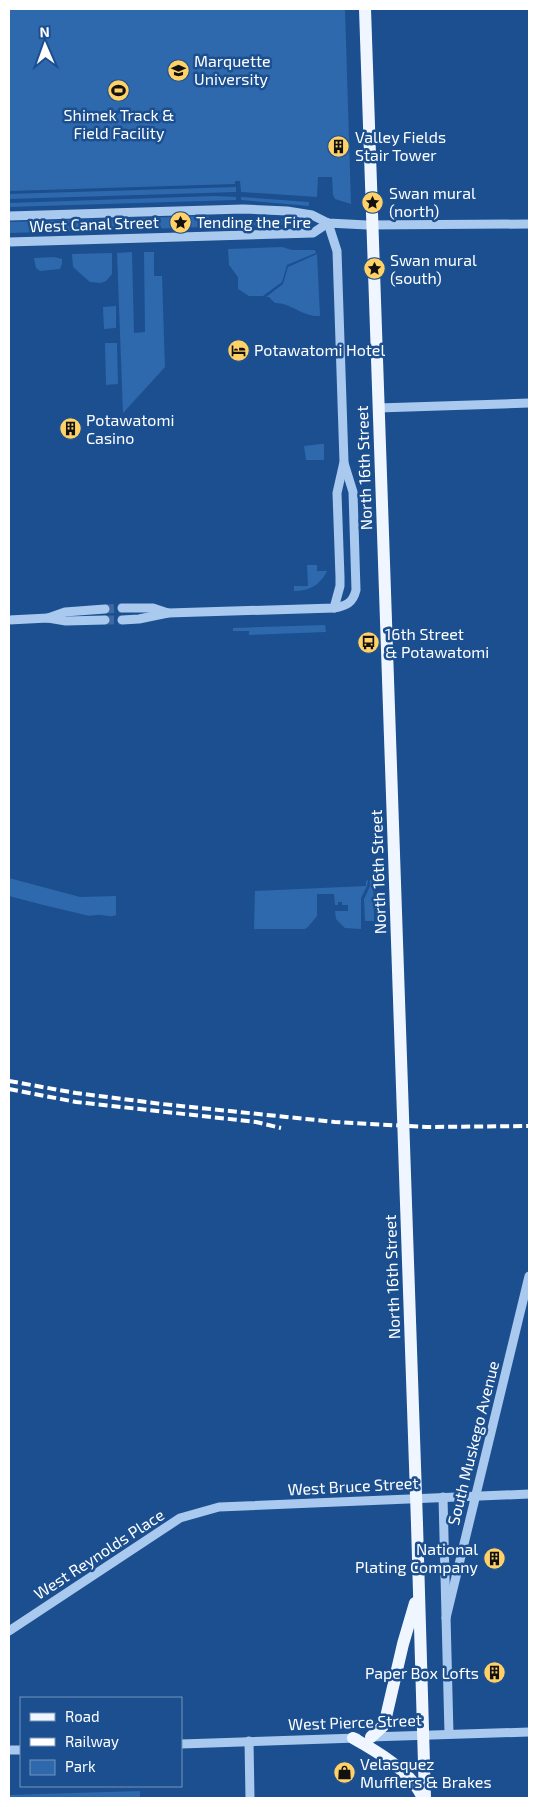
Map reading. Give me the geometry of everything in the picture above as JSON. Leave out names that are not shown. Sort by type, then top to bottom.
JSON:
[{"type":"main road","name":"North 16th Street","points":[[365,9],[419,1591],[424,1798]]},
{"type":"main road","points":[[371,1737],[383,1726],[386,1717],[400,1656],[419,1591]]},
{"type":"main road","points":[[353,1738],[374,1750],[403,1772],[416,1784],[424,1798]]},
{"type":"street","name":"West Canal Street","points":[[9,216],[243,209],[287,211],[312,215],[328,223],[394,226],[529,224]]},
{"type":"street","points":[[328,223],[337,251],[344,462],[337,493],[340,586],[334,608]]},
{"type":"street","name":"West Canal Street","points":[[9,242],[313,233],[328,223]]},
{"type":"street","points":[[378,408],[529,403]]},
{"type":"street","points":[[122,620],[139,619],[168,613],[334,608],[351,602],[356,590],[353,492],[344,462]]},
{"type":"street","points":[[122,608],[153,608],[168,613]]},
{"type":"street","points":[[48,618],[65,612],[105,609]]},
{"type":"street","points":[[9,620],[48,618],[66,621],[105,620]]},
{"type":"street","name":"South Muskego Avenue","points":[[446,1618],[529,1276]]},
{"type":"street","name":"West Bruce Street","points":[[180,1518],[219,1507],[529,1494]]},
{"type":"street","name":"South Muskego Avenue","points":[[443,1497],[448,1734]]},
{"type":"street","name":"West Reynolds Place","points":[[9,1631],[180,1518]]},
{"type":"street","name":"West Pierce Street","points":[[182,1744],[529,1732]]},
{"type":"street","points":[[249,1742],[250,1798]]},
{"type":"green space","name":"Marquette University","points":[[9,9],[345,9],[351,204],[335,199],[332,177],[318,177],[317,197],[241,192],[240,181],[235,181],[235,184],[9,191]]},
{"type":"green space","points":[[236,187],[236,192],[9,199],[9,194]]},
{"type":"green space","points":[[215,196],[236,197],[236,200],[9,207],[9,203]]},
{"type":"green space","points":[[241,197],[309,202],[309,206],[241,200]]},
{"type":"green space","points":[[208,216],[210,219],[207,227],[9,233],[9,222]]},
{"type":"green space","points":[[283,219],[305,221],[305,224],[232,226],[231,223]]},
{"type":"green space","points":[[282,247],[292,250],[315,250],[316,253],[287,265],[282,282],[263,296],[249,296],[238,289],[238,277],[229,265],[228,249]]},
{"type":"green space","points":[[132,252],[134,333],[145,332],[144,252],[154,252],[154,276],[162,276],[165,367],[123,413],[117,253]]},
{"type":"green space","points":[[112,253],[112,274],[106,281],[101,283],[90,282],[73,267],[72,254]]},
{"type":"green space","points":[[317,254],[320,316],[314,316],[287,305],[275,303],[269,297],[266,297],[283,284],[288,267]]},
{"type":"green space","points":[[54,257],[62,259],[60,269],[40,271],[36,268],[34,258]]},
{"type":"green space","points":[[116,306],[116,328],[104,329],[103,307]]},
{"type":"green space","points":[[105,343],[117,343],[118,384],[106,385]]},
{"type":"green space","points":[[324,444],[324,460],[306,460],[304,446]]},
{"type":"green space","points":[[307,565],[317,565],[317,571],[327,571],[323,578],[313,587],[294,591],[294,586],[308,586]]},
{"type":"green space","points":[[325,625],[326,632],[249,635],[249,631],[233,631],[233,628]]},
{"type":"green space","points":[[9,878],[80,897],[116,896],[116,915],[87,916],[9,896]]},
{"type":"green space","points":[[368,880],[367,886],[361,898],[361,929],[345,928],[336,919],[335,911],[348,911],[348,905],[342,905],[342,902],[338,902],[338,905],[335,905],[334,894],[317,894],[317,916],[305,929],[254,929],[255,891],[366,886],[366,881]]},
{"type":"green space","points":[[370,880],[373,880],[374,921],[365,921],[364,899],[370,886]]},
{"type":"green space","points":[[140,1791],[140,1798],[9,1798],[9,1795]]},
{"type":"tunnel","points":[[105,609],[122,608]]},
{"type":"tunnel","points":[[105,620],[122,620]]},
{"type":"railway","points":[[9,1081],[76,1093],[162,1104],[335,1122],[426,1127],[529,1126]]},
{"type":"railway","points":[[9,1089],[76,1102],[256,1122],[281,1128]]},
{"type":"place","name":"Marquette University","points":[[178,70]]},
{"type":"place","name":"Shimek Track & Field Facility","points":[[119,91]]},
{"type":"place","name":"Valley Fields Stair Tower","points":[[339,146]]},
{"type":"place","name":"Swan mural (north)","points":[[373,202]]},
{"type":"place","name":"Tending the Fire","points":[[180,222]]},
{"type":"place","name":"Swan mural (south)","points":[[374,269]]},
{"type":"place","name":"Potawatomi Hotel","points":[[238,350]]},
{"type":"place","name":"Potawatomi Casino","points":[[70,429]]},
{"type":"place","name":"16th Street & Potawatomi","points":[[369,643]]},
{"type":"place","name":"National Plating Company","points":[[494,1558]]},
{"type":"place","name":"Paper Box Lofts","points":[[495,1673]]},
{"type":"place","name":"Velasquez Mufflers & Brakes","points":[[344,1773]]}]
